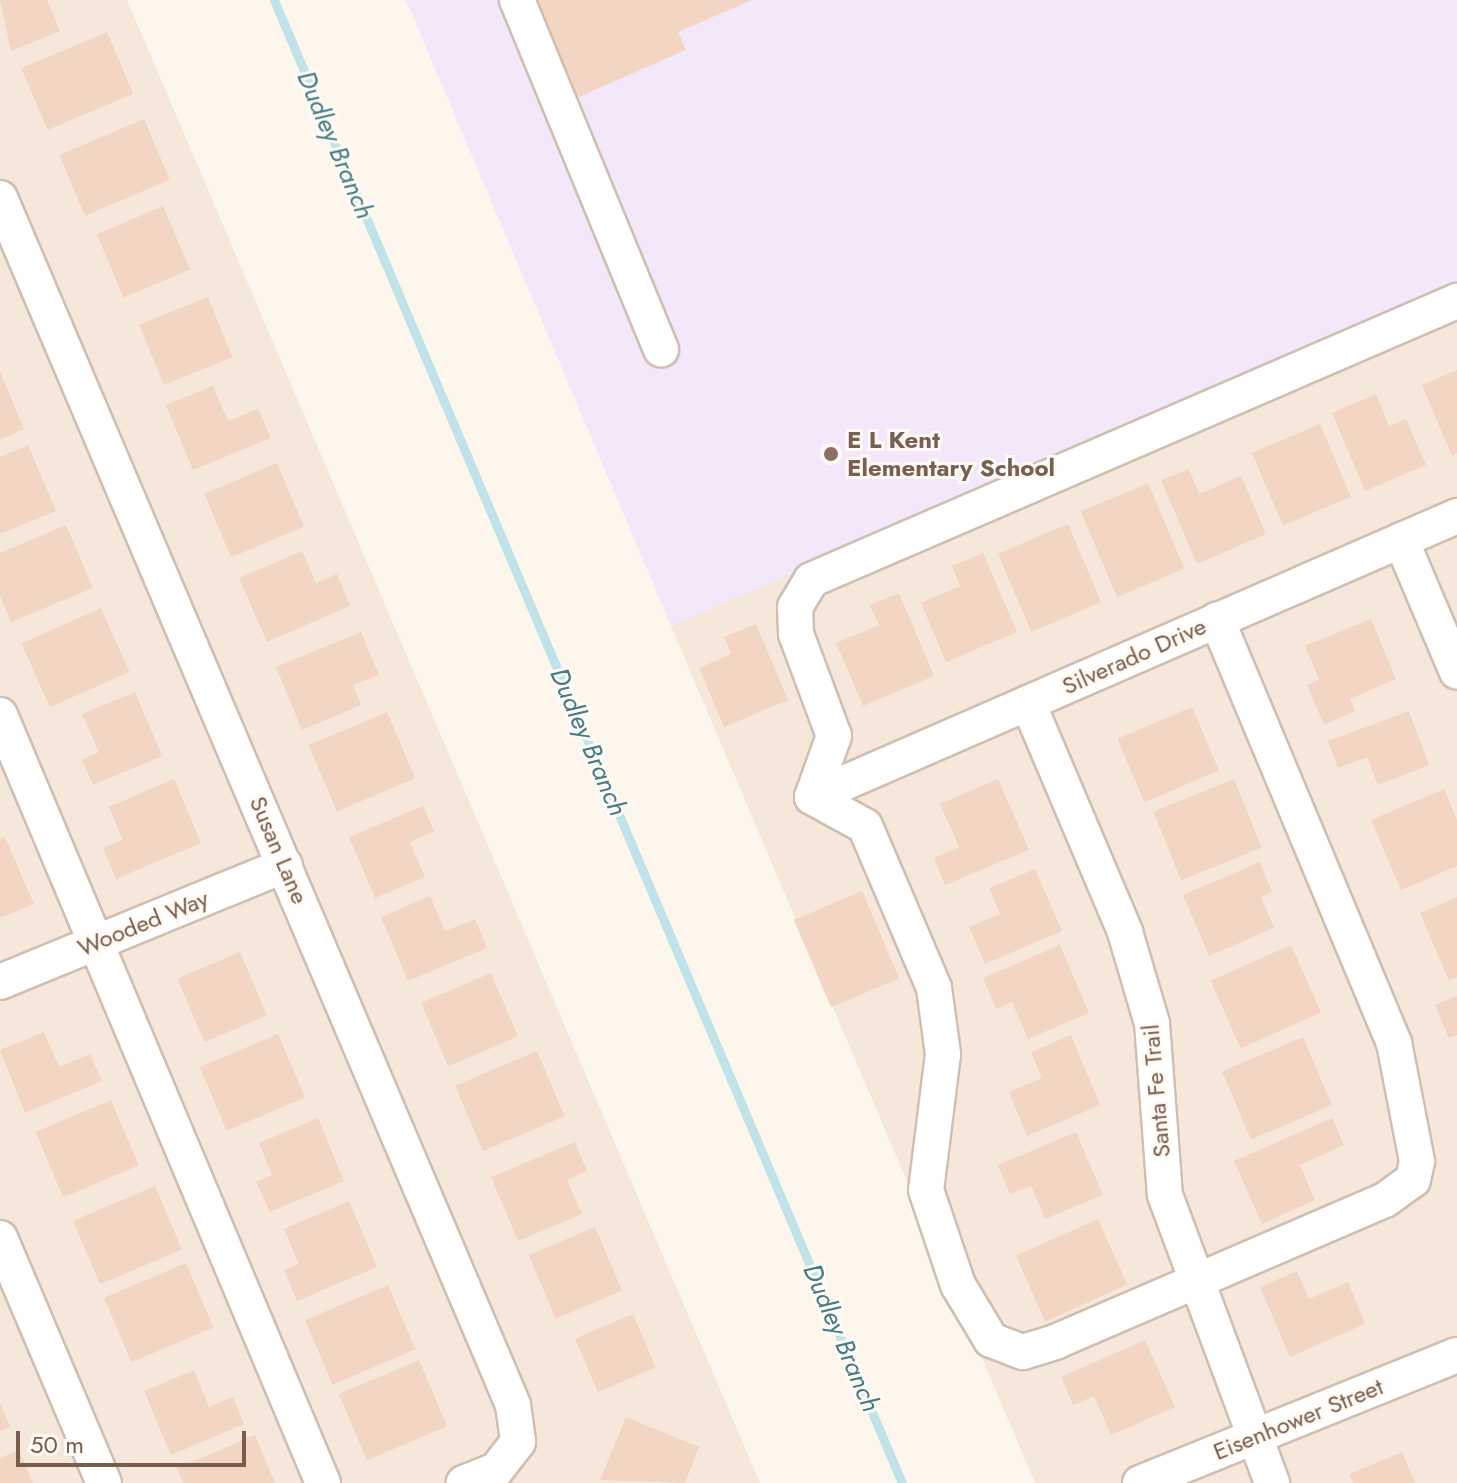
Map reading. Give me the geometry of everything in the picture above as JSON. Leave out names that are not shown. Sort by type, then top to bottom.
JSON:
[{"type":"street","points":[[517,0],[661,349]]},
{"type":"street","name":"Susan Lane","points":[[0,198],[513,1405],[518,1442],[496,1470],[464,1483]]},
{"type":"street","points":[[1217,620],[1394,1043],[1417,1161],[1413,1180],[1385,1200],[1023,1352],[980,1328],[937,1236],[926,1190],[943,1054],[934,988],[865,826],[812,797],[834,736],[796,634],[795,607],[811,580],[1457,301]]},
{"type":"street","name":"Silverado Drive","points":[[812,797],[1457,516]]},
{"type":"street","points":[[1401,540],[1457,672]]},
{"type":"street","name":"Santa Fe Trail","points":[[1028,703],[1125,932],[1152,1023],[1165,1195],[1251,1438],[1272,1483]]},
{"type":"street","points":[[0,715],[323,1483]]},
{"type":"street","name":"Wooded Way","points":[[0,982],[285,865]]},
{"type":"street","points":[[0,1238],[104,1483]]},
{"type":"street","name":"Eisenhower Street","points":[[1140,1483],[1457,1355]]},
{"type":"shaded area","points":[[0,0],[127,0],[760,1483],[0,1483]]},
{"type":"shaded area","name":"E L Kent Elementary School","points":[[406,0],[1457,0],[1457,282],[671,626]]},
{"type":"shaded area","points":[[1457,282],[1457,1483],[1035,1483],[671,626]]},
{"type":"building","points":[[0,0],[47,0],[60,31],[11,51]]},
{"type":"building","points":[[534,0],[752,0],[678,32],[686,50],[576,98]]},
{"type":"building","points":[[107,32],[133,94],[48,130],[21,68]]},
{"type":"building","points":[[144,119],[170,180],[85,216],[59,155]]},
{"type":"building","points":[[163,206],[190,270],[124,298],[97,234]]},
{"type":"building","points":[[208,297],[232,357],[164,385],[139,325]]},
{"type":"building","points":[[1457,370],[1457,453],[1452,456],[1422,385]]},
{"type":"building","points":[[0,372],[24,429],[0,440]]},
{"type":"building","points":[[213,386],[228,421],[258,409],[271,438],[193,470],[166,405]]},
{"type":"building","points":[[1376,394],[1389,426],[1406,419],[1426,465],[1365,491],[1332,413]]},
{"type":"building","points":[[1320,424],[1351,497],[1283,526],[1252,453]]},
{"type":"building","points":[[28,445],[56,511],[0,534],[0,457]]},
{"type":"building","points":[[277,463],[304,527],[231,557],[204,494]]},
{"type":"building","points":[[1189,469],[1199,494],[1241,476],[1266,534],[1197,564],[1161,480]]},
{"type":"building","points":[[1148,483],[1184,569],[1117,597],[1081,512]]},
{"type":"building","points":[[1068,524],[1101,602],[1031,632],[998,554]]},
{"type":"building","points":[[66,525],[93,588],[11,622],[0,596],[0,553]]},
{"type":"building","points":[[302,551],[316,583],[337,574],[350,606],[267,642],[239,578]]},
{"type":"building","points":[[983,553],[1017,632],[946,662],[921,603],[960,586],[952,566]]},
{"type":"building","points":[[899,593],[934,676],[863,706],[836,643],[879,625],[870,605]]},
{"type":"building","points":[[101,608],[129,672],[50,707],[22,643]]},
{"type":"building","points":[[1371,619],[1396,679],[1350,699],[1355,711],[1324,725],[1307,685],[1319,679],[1305,646]]},
{"type":"building","points":[[756,624],[788,700],[724,727],[699,668],[731,654],[724,637]]},
{"type":"building","points":[[361,632],[379,675],[353,685],[361,705],[302,730],[276,667]]},
{"type":"building","points":[[135,692],[162,756],[93,785],[82,760],[99,752],[82,714]]},
{"type":"building","points":[[1192,707],[1219,771],[1144,802],[1117,739]]},
{"type":"building","points":[[1409,711],[1429,765],[1378,785],[1367,757],[1338,768],[1328,741]]},
{"type":"building","points":[[387,712],[415,778],[337,811],[309,745]]},
{"type":"building","points":[[174,779],[201,843],[116,879],[103,848],[123,840],[109,807]]},
{"type":"building","points":[[998,779],[1029,850],[945,885],[934,858],[959,847],[940,804]]},
{"type":"building","points":[[1234,779],[1262,848],[1181,880],[1153,812]]},
{"type":"building","points":[[1444,789],[1457,820],[1457,866],[1401,890],[1371,820]]},
{"type":"building","points":[[423,806],[434,831],[410,842],[425,877],[375,898],[349,837]]},
{"type":"building","points":[[5,837],[34,904],[0,918],[0,839]]},
{"type":"building","points":[[1260,862],[1272,892],[1261,897],[1274,928],[1209,956],[1183,895]]},
{"type":"building","points":[[1035,869],[1062,931],[985,964],[969,927],[1000,914],[989,888]]},
{"type":"building","points":[[862,891],[899,978],[831,1007],[794,920]]},
{"type":"building","points":[[430,896],[445,931],[475,919],[487,948],[408,981],[381,917]]},
{"type":"building","points":[[1457,897],[1457,977],[1449,981],[1420,913]]},
{"type":"building","points":[[1060,945],[1089,1013],[1028,1039],[1012,1002],[996,1009],[983,978]]},
{"type":"building","points":[[1291,945],[1321,1013],[1241,1048],[1211,981]]},
{"type":"building","points":[[240,952],[267,1016],[204,1042],[177,979]]},
{"type":"building","points":[[491,973],[518,1037],[448,1066],[421,1003]]},
{"type":"building","points":[[1457,996],[1457,1035],[1449,1038],[1435,1005]]},
{"type":"building","points":[[44,1032],[59,1067],[90,1054],[102,1081],[25,1113],[0,1050]]},
{"type":"building","points":[[278,1034],[305,1098],[227,1131],[200,1067]]},
{"type":"building","points":[[1071,1035],[1100,1105],[1027,1136],[1009,1092],[1042,1078],[1031,1052]]},
{"type":"building","points":[[1303,1037],[1332,1105],[1251,1140],[1222,1071]]},
{"type":"building","points":[[537,1051],[565,1116],[483,1151],[455,1086]]},
{"type":"building","points":[[111,1100],[139,1165],[63,1197],[36,1132]]},
{"type":"building","points":[[318,1118],[344,1181],[270,1212],[256,1182],[272,1175],[259,1143]]},
{"type":"building","points":[[1332,1118],[1344,1145],[1300,1165],[1315,1200],[1262,1224],[1234,1161]]},
{"type":"building","points":[[1076,1132],[1103,1195],[1045,1219],[1031,1186],[1010,1194],[998,1165]]},
{"type":"building","points":[[575,1142],[587,1171],[567,1180],[582,1214],[518,1241],[491,1177]]},
{"type":"building","points":[[155,1186],[182,1250],[100,1284],[73,1221]]},
{"type":"building","points":[[349,1201],[377,1267],[297,1301],[284,1270],[299,1264],[284,1229]]},
{"type":"building","points":[[1098,1219],[1127,1285],[1045,1321],[1016,1256]]},
{"type":"building","points":[[595,1227],[622,1291],[556,1319],[529,1255]]},
{"type":"building","points":[[186,1263],[213,1327],[131,1362],[104,1298]]},
{"type":"building","points":[[1297,1271],[1309,1299],[1348,1282],[1365,1324],[1290,1357],[1260,1287]]},
{"type":"building","points":[[388,1285],[415,1349],[333,1385],[305,1320]]},
{"type":"building","points":[[633,1314],[656,1367],[598,1392],[575,1339]]},
{"type":"building","points":[[1145,1340],[1175,1407],[1111,1435],[1094,1396],[1073,1405],[1061,1377]]},
{"type":"building","points":[[419,1360],[447,1426],[367,1460],[339,1394]]},
{"type":"building","points":[[194,1370],[209,1407],[233,1397],[244,1424],[171,1455],[144,1391]]},
{"type":"building","points":[[0,1403],[10,1427],[0,1431]]},
{"type":"building","points":[[626,1417],[699,1447],[685,1483],[600,1480]]},
{"type":"building","points":[[255,1435],[275,1483],[183,1483],[177,1468]]},
{"type":"building","points":[[19,1450],[33,1483],[0,1483],[0,1458]]},
{"type":"building","points":[[1402,1452],[1415,1483],[1353,1483],[1349,1474]]},
{"type":"waterway","name":"Dudley Branch","points":[[274,0],[902,1483]]},
{"type":"place","name":"E L Kent Elementary School","points":[[831,454]]}]
